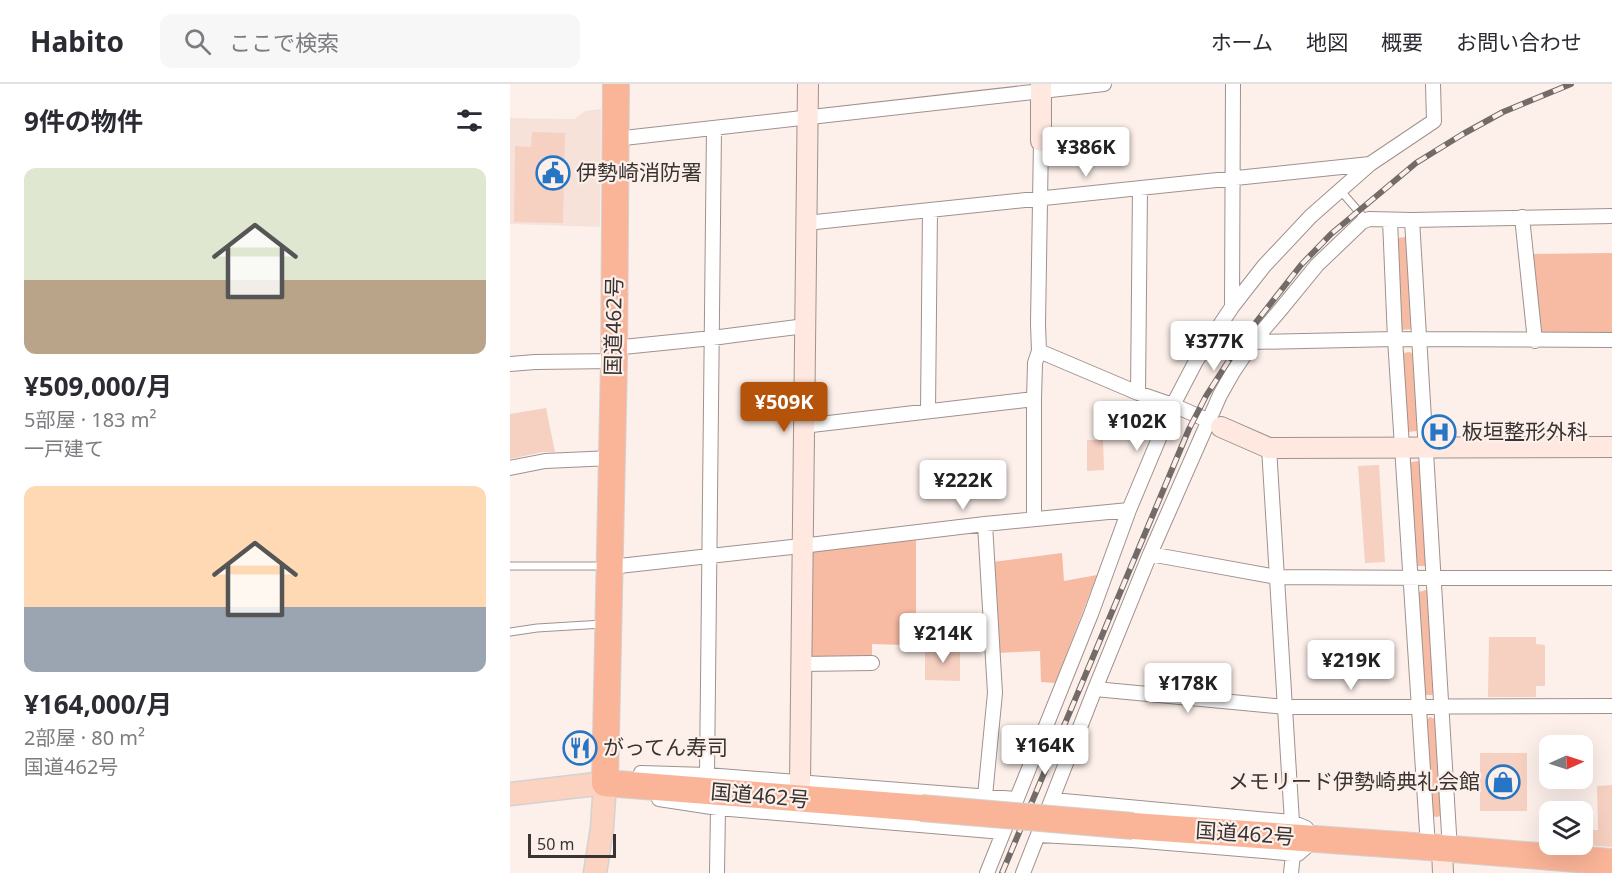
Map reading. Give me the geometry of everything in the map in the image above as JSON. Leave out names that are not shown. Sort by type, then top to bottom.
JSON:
[{"type":"highway","name":"国道462号","points":[[616,84],[612,458],[605,783],[1133,826],[1303,847],[1610,866]]},
{"type":"main road","points":[[510,794],[605,783],[602,828],[595,873]]},
{"type":"street","points":[[800,783],[808,84]]},
{"type":"street","points":[[615,139],[1041,88],[1104,84]]},
{"type":"street","points":[[1232,307],[1233,84]]},
{"type":"street","points":[[987,873],[1091,614],[1129,510],[1173,405],[1196,361],[1232,307],[1264,266],[1311,216],[1370,164],[1434,122],[1433,84]]},
{"type":"street","points":[[1034,519],[1035,363],[1040,351],[1038,324],[1041,88]]},
{"type":"street","points":[[707,775],[714,128]]},
{"type":"street","points":[[806,223],[1370,164]]},
{"type":"street","points":[[1138,393],[1140,188]]},
{"type":"street","points":[[928,411],[930,210]]},
{"type":"street","points":[[1023,873],[1150,554],[1215,424],[1220,395],[1253,342],[1317,265],[1362,222],[1369,219],[1612,216]]},
{"type":"street","points":[[1522,217],[1535,341]]},
{"type":"street","points":[[1390,220],[1395,339],[1418,706],[1441,855]]},
{"type":"street","points":[[1412,220],[1441,706],[1441,855]]},
{"type":"street","points":[[510,364],[613,355],[712,338],[805,326]]},
{"type":"street","points":[[1253,342],[1395,339],[1612,340]]},
{"type":"street","points":[[1040,351],[1269,447],[1612,447]]},
{"type":"street","points":[[803,426],[1034,399]]},
{"type":"street","points":[[1269,447],[1292,822]]},
{"type":"street","points":[[510,468],[545,461],[612,458]]},
{"type":"street","points":[[610,567],[985,524],[1129,510]]},
{"type":"street","points":[[985,524],[995,693],[985,796]]},
{"type":"street","points":[[1150,554],[1277,577],[1612,578]]},
{"type":"street","points":[[802,664],[872,663]]},
{"type":"street","points":[[1095,689],[1285,707],[1612,706]]},
{"type":"street","points":[[1003,832],[718,808],[635,795],[635,786],[641,773],[707,775],[1016,799]]},
{"type":"street","points":[[1053,800],[1292,822],[1306,828],[1303,847],[1291,873]]},
{"type":"street","points":[[717,873],[718,808]]},
{"type":"street","points":[[1039,835],[1303,847]]},
{"type":"lane","points":[[1340,190],[1366,220]]},
{"type":"lane","points":[[510,566],[610,567]]},
{"type":"lane","points":[[510,632],[608,624]]},
{"type":"shaded area","points":[[601,109],[600,227],[510,224],[510,118],[575,119],[585,111]]},
{"type":"shaded area","points":[[1406,237],[1409,240],[1412,329],[1401,330],[1397,238]]},
{"type":"shaded area","points":[[1612,253],[1612,335],[1542,336],[1538,332],[1530,254]]},
{"type":"shaded area","points":[[1410,352],[1415,356],[1420,426],[1417,431],[1407,432],[1400,357],[1403,353]]},
{"type":"shaded area","points":[[1418,461],[1422,465],[1428,562],[1426,566],[1415,565],[1409,464]]},
{"type":"shaded area","points":[[916,540],[916,628],[904,629],[904,645],[872,644],[872,657],[812,658],[808,655],[808,558],[814,551]]},
{"type":"shaded area","points":[[1062,553],[1064,581],[1097,575],[1055,683],[1041,682],[1040,651],[996,653],[993,562]]},
{"type":"shaded area","points":[[1426,590],[1430,595],[1435,691],[1432,695],[1425,695],[1421,689],[1415,595]]},
{"type":"shaded area","points":[[1430,717],[1435,719],[1438,725],[1444,811],[1441,816],[1436,817],[1431,815],[1423,725]]},
{"type":"building","points":[[532,132],[565,133],[563,223],[514,222],[515,146],[531,147]]},
{"type":"building","points":[[546,408],[555,452],[543,452],[510,459],[510,414]]},
{"type":"building","points":[[1087,440],[1103,440],[1104,470],[1087,471]]},
{"type":"building","points":[[1379,465],[1385,562],[1365,563],[1358,466]]},
{"type":"building","points":[[1489,637],[1536,637],[1536,644],[1545,645],[1545,686],[1536,686],[1536,697],[1488,697]]},
{"type":"building","points":[[925,646],[960,647],[960,681],[925,680]]},
{"type":"building","name":"がってん寿司","points":[[575,733],[585,733],[586,736],[591,736],[590,760],[569,760],[570,736],[575,736]]},
{"type":"building","name":"メモリード伊勢崎典礼会館","points":[[1480,753],[1527,753],[1527,811],[1480,811]]},
{"type":"building","points":[[1612,785],[1612,847],[1593,846],[1593,830],[1598,830],[1597,786]]},
{"type":"railway","points":[[1002,873],[1189,429],[1206,396],[1242,340],[1301,265],[1331,234],[1416,163],[1503,112],[1571,84]]},
{"type":"place","name":"伊勢崎消防署","points":[[553,173]]},
{"type":"place","name":"板垣整形外科","points":[[1439,432]]},
{"type":"place","name":"がってん寿司","points":[[580,748]]},
{"type":"place","name":"メモリード伊勢崎典礼会館","points":[[1503,782]]}]
